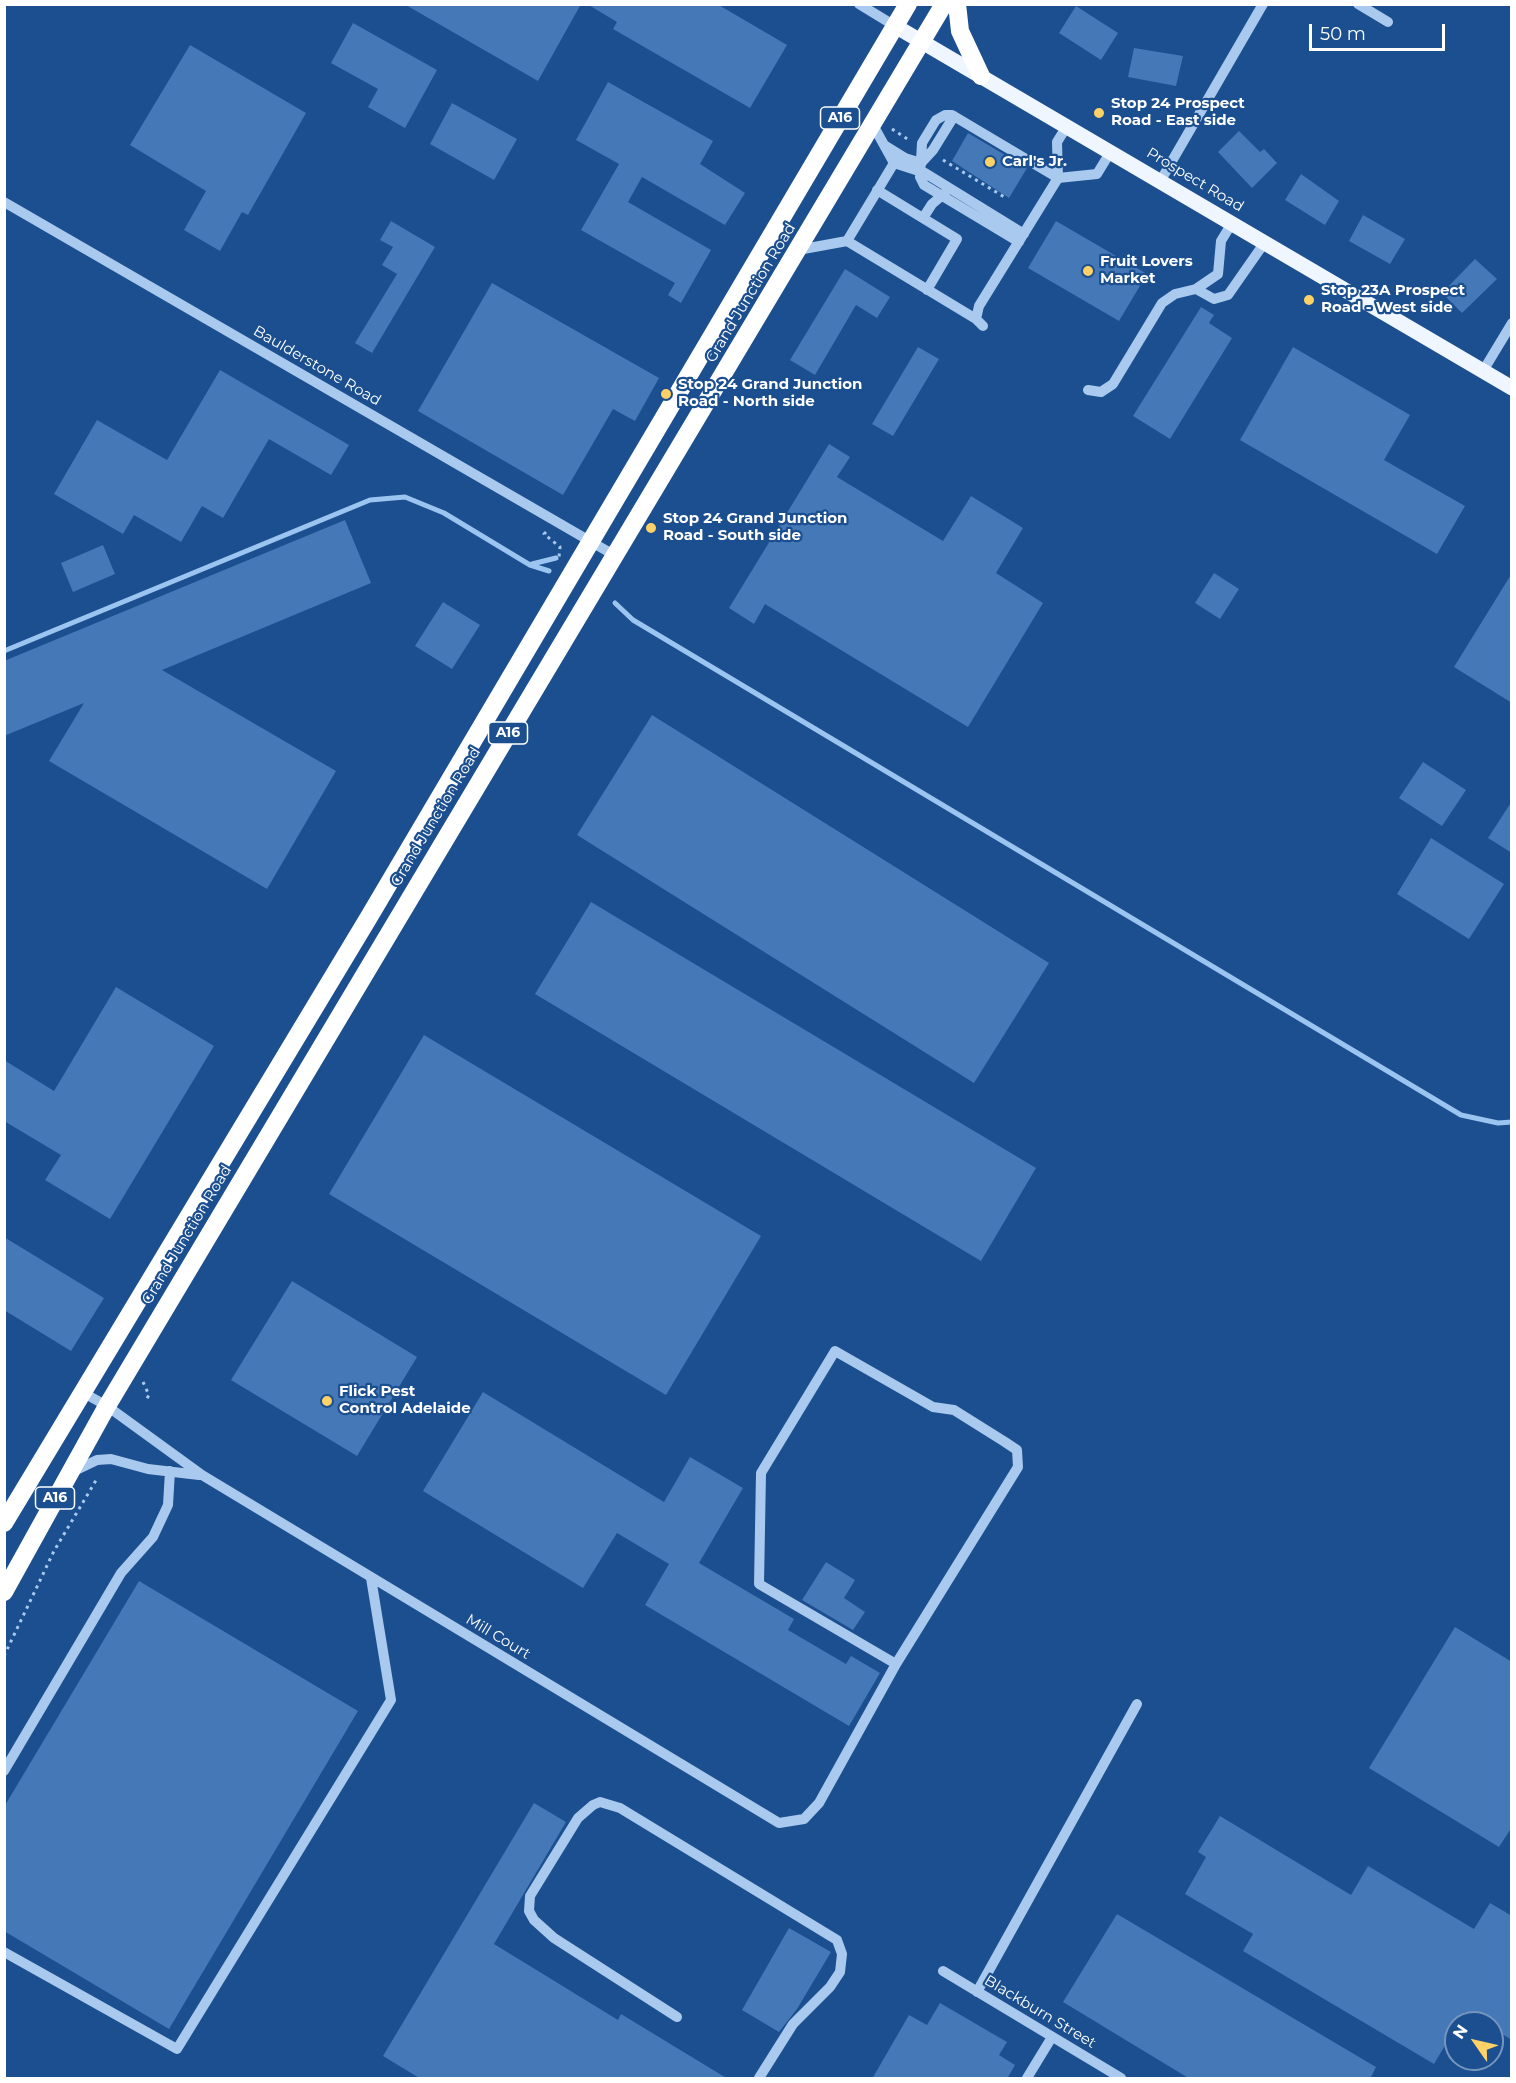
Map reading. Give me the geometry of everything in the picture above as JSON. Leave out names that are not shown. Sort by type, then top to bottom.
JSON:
[{"type":"highway","name":"Grand Junction Road","points":[[4,1523],[369,917],[908,4]]},
{"type":"highway","name":"Grand Junction Road","points":[[4,1592],[107,1406],[614,555],[798,250],[881,127],[944,4]]},
{"type":"highway","points":[[957,4],[960,31],[981,76]]},
{"type":"highway","points":[[369,917],[390,930]]},
{"type":"main road","name":"Prospect Road","points":[[895,26],[1512,388]]},
{"type":"street","name":"Prospect Road","points":[[859,4],[895,26]]},
{"type":"street","points":[[1161,180],[1263,4]]},
{"type":"street","points":[[1358,4],[1388,22]]},
{"type":"street","points":[[1022,238],[945,192],[924,185],[921,168],[954,116],[1059,178],[1097,174],[1111,151]]},
{"type":"street","points":[[798,250],[847,241],[979,322],[979,306],[1059,178],[1057,142],[1067,126]]},
{"type":"street","points":[[881,127],[884,146],[894,163],[921,168]]},
{"type":"street","points":[[884,146],[921,168]]},
{"type":"street","points":[[847,241],[894,163]]},
{"type":"street","points":[[877,190],[957,239],[927,290]]},
{"type":"street","points":[[923,218],[932,204],[945,192]]},
{"type":"street","name":"Baulderstone Road","points":[[4,202],[614,555]]},
{"type":"street","points":[[1088,390],[1101,392],[1113,384],[1162,303],[1175,294],[1196,289],[1218,274],[1221,265],[1221,241],[1232,223]]},
{"type":"street","points":[[1196,289],[1214,299],[1228,296],[1264,242]]},
{"type":"street","points":[[1483,371],[1512,323]]},
{"type":"street","points":[[835,1351],[933,1407],[954,1410],[1017,1450],[1018,1467],[896,1664],[759,1584],[761,1473],[835,1351]]},
{"type":"street","name":"Mill Court","points":[[82,1392],[107,1406],[202,1475],[779,1823],[804,1819],[819,1803],[896,1664]]},
{"type":"street","name":"Mill Court","points":[[68,1474],[97,1460],[111,1459],[202,1475]]},
{"type":"street","points":[[4,1771],[121,1573],[153,1537],[168,1505],[170,1471]]},
{"type":"street","points":[[4,1952],[177,2049],[391,1700],[371,1578]]},
{"type":"street","points":[[977,1992],[1137,1704]]},
{"type":"street","points":[[677,2017],[554,1938],[534,1920],[529,1911],[530,1896],[578,1818],[593,1804],[610,1804],[620,1808],[837,1940],[842,1954],[840,1972],[830,1987],[793,2024],[759,2079]]},
{"type":"street","name":"Blackburn Street","points":[[943,1971],[1121,2079]]},
{"type":"street","points":[[1027,2079],[1052,2037]]},
{"type":"path","points":[[881,127],[916,144]]},
{"type":"path","points":[[936,156],[1006,198]]},
{"type":"path","points":[[4,1656],[54,1551],[98,1477]]},
{"type":"building","points":[[404,4],[581,4],[538,81]]},
{"type":"building","points":[[587,4],[717,4],[787,45],[750,108],[613,29],[617,22]]},
{"type":"building","points":[[1076,6],[1118,33],[1101,60],[1059,33]]},
{"type":"building","points":[[353,23],[437,70],[405,128],[368,107],[378,89],[331,63]]},
{"type":"building","points":[[190,45],[306,113],[248,215],[242,212],[220,251],[184,230],[206,191],[130,145]]},
{"type":"building","points":[[1134,48],[1183,56],[1176,86],[1128,77]]},
{"type":"building","points":[[608,82],[713,141],[700,164],[745,193],[725,225],[642,177],[628,202],[711,250],[681,303],[668,295],[675,283],[581,230],[619,164],[576,140]]},
{"type":"building","points":[[452,103],[517,139],[494,180],[430,144]]},
{"type":"building","points":[[1239,131],[1260,152],[1264,149],[1277,163],[1252,188],[1218,152]]},
{"type":"building","name":"Carl's Jr.","points":[[968,133],[1027,168],[1009,198],[952,161]]},
{"type":"building","points":[[1301,174],[1339,201],[1325,225],[1285,200]]},
{"type":"building","points":[[1363,215],[1405,239],[1390,264],[1349,241]]},
{"type":"building","points":[[391,221],[435,247],[372,353],[355,343],[397,274],[382,265],[393,247],[380,240]]},
{"type":"building","name":"Fruit Lovers Market","points":[[1056,221],[1147,274],[1119,321],[1028,268]]},
{"type":"building","points":[[1475,259],[1497,279],[1462,313],[1442,293]]},
{"type":"building","points":[[845,269],[890,297],[877,318],[856,305],[815,375],[790,360]]},
{"type":"building","points":[[492,283],[659,378],[635,421],[613,409],[563,495],[418,411]]},
{"type":"building","points":[[1201,307],[1214,315],[1209,323],[1232,338],[1170,439],[1133,416]]},
{"type":"building","points":[[918,347],[939,359],[893,436],[872,424]]},
{"type":"building","points":[[1293,347],[1410,415],[1384,460],[1465,506],[1437,554],[1240,440]]},
{"type":"building","points":[[220,370],[349,445],[331,475],[269,439],[223,518],[202,506],[181,542],[134,515],[123,534],[54,494],[97,420],[167,460]]},
{"type":"building","points":[[829,444],[850,457],[837,477],[943,541],[971,496],[1023,528],[996,573],[1043,603],[968,727],[765,604],[754,624],[729,608]]},
{"type":"building","points":[[345,520],[371,583],[162,670],[336,771],[267,889],[49,761],[84,703],[4,736],[4,661]]},
{"type":"building","points":[[103,545],[115,574],[73,592],[61,563]]},
{"type":"building","points":[[1214,573],[1239,589],[1220,619],[1195,603]]},
{"type":"building","points":[[1512,573],[1512,703],[1454,667]]},
{"type":"building","points":[[443,602],[480,625],[452,669],[415,646]]},
{"type":"building","points":[[652,715],[1049,963],[974,1083],[577,835]]},
{"type":"building","points":[[1423,762],[1466,790],[1442,826],[1399,798]]},
{"type":"building","points":[[1512,801],[1512,853],[1488,838]]},
{"type":"building","points":[[1431,838],[1504,884],[1469,939],[1397,894]]},
{"type":"building","points":[[591,902],[1036,1168],[981,1261],[535,994]]},
{"type":"building","points":[[116,987],[214,1046],[110,1219],[45,1180],[61,1155],[4,1121],[4,1060],[54,1091]]},
{"type":"building","points":[[424,1035],[761,1236],[666,1395],[329,1194]]},
{"type":"building","points":[[4,1237],[104,1298],[71,1351],[4,1310]]},
{"type":"building","points":[[292,1281],[417,1357],[357,1456],[231,1380]]},
{"type":"building","points":[[483,1392],[664,1502],[690,1457],[743,1488],[699,1563],[794,1619],[788,1630],[846,1664],[851,1656],[880,1673],[849,1726],[645,1605],[669,1564],[617,1533],[583,1588],[423,1491]]},
{"type":"building","points":[[826,1562],[855,1580],[844,1598],[865,1612],[853,1630],[802,1600]]},
{"type":"building","points":[[139,1581],[358,1711],[169,2029],[4,1931],[4,1807]]},
{"type":"building","points":[[1455,1627],[1512,1662],[1512,1827],[1499,1847],[1369,1768]]},
{"type":"building","points":[[534,1803],[566,1822],[494,1944],[618,2020],[621,2014],[728,2079],[421,2079],[383,2056]]},
{"type":"building","points":[[1220,1816],[1351,1895],[1368,1866],[1474,1929],[1490,1903],[1512,1916],[1512,2040],[1504,2035],[1504,2011],[1444,2011],[1444,2047],[1434,2064],[1243,1951],[1253,1934],[1185,1894],[1206,1857],[1198,1852]]},
{"type":"building","points":[[1117,1914],[1376,2067],[1370,2079],[1190,2079],[1063,2002]]},
{"type":"building","points":[[789,1928],[831,1952],[797,2009],[779,2032],[742,2010]]},
{"type":"building","points":[[940,2003],[1007,2042],[999,2055],[1015,2065],[1007,2079],[872,2079],[909,2015],[927,2025]]},
{"type":"waterway","points":[[4,651],[370,500],[405,497],[444,513],[530,565],[549,571]]},
{"type":"waterway","points":[[532,564],[556,558]]},
{"type":"waterway","points":[[615,603],[633,620],[1461,1115],[1498,1123],[1512,1122]]},
{"type":"place","name":"Stop 24 Prospect Road - East side","points":[[1099,113]]},
{"type":"place","name":"Carl's Jr.","points":[[990,162]]},
{"type":"place","name":"Fruit Lovers Market","points":[[1088,271]]},
{"type":"place","name":"Stop 23A Prospect Road - West side","points":[[1309,300]]},
{"type":"place","name":"Stop 24 Grand Junction Road - North side","points":[[666,394]]},
{"type":"place","name":"Stop 24 Grand Junction Road - South side","points":[[651,528]]},
{"type":"place","name":"Flick Pest Control Adelaide","points":[[327,1401]]}]
